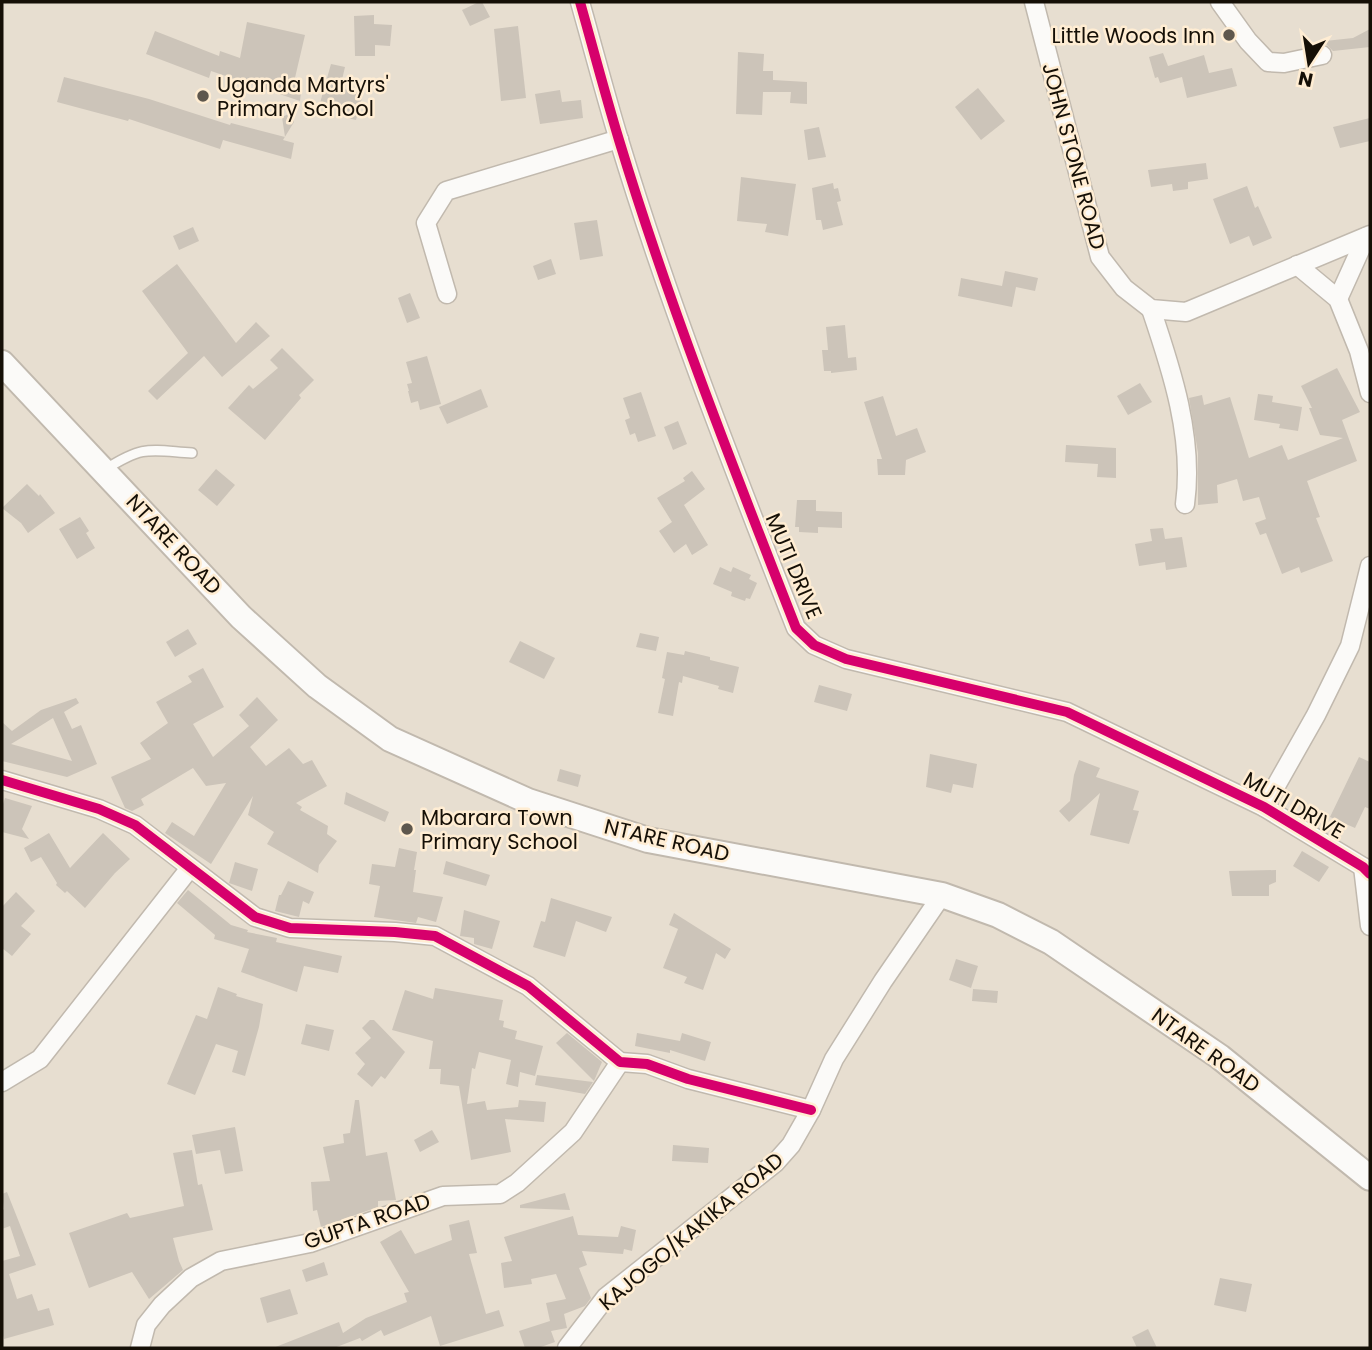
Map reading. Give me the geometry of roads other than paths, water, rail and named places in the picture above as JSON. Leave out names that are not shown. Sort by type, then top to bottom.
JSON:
[{"type":"main road","name":"NTARE ROAD","points":[[2,362],[241,617],[317,686],[390,739],[527,802],[648,840],[942,895],[998,915],[1051,942],[1220,1057],[1370,1178]]},
{"type":"street","name":"MUTI DRIVE","points":[[580,2],[650,235],[731,462],[796,628],[814,645],[846,659],[1067,712],[1264,807],[1367,871]]},
{"type":"street","name":"JOHN STONE ROAD","points":[[1034,2],[1100,257],[1124,288],[1151,309]]},
{"type":"street","points":[[1220,2],[1248,41],[1268,62],[1322,55]]},
{"type":"street","points":[[447,294],[426,223],[446,191],[619,139]]},
{"type":"street","points":[[1185,504],[1189,475],[1178,405],[1174,383],[1151,309],[1186,312],[1368,236]]},
{"type":"street","points":[[1338,299],[1368,236]]},
{"type":"street","points":[[1297,265],[1338,299],[1359,351],[1370,393]]},
{"type":"street","points":[[1264,807],[1316,715],[1350,646],[1370,566]]},
{"type":"street","points":[[2,780],[99,809],[135,825],[255,917],[290,928],[435,936],[528,986],[620,1062],[647,1064],[688,1079],[811,1110]]},
{"type":"street","points":[[2,1082],[40,1059],[190,868]]},
{"type":"street","points":[[1367,871],[1370,926]]},
{"type":"street","name":"KAJOGO/KAKIKA ROAD","points":[[567,1348],[606,1297],[775,1163],[791,1145],[811,1110],[834,1059],[942,895]]},
{"type":"street","name":"GUPTA ROAD","points":[[140,1348],[146,1325],[162,1305],[191,1278],[221,1261],[310,1243],[443,1196],[500,1194],[573,1132],[620,1062]]},
{"type":"lane","points":[[105,470],[138,451],[147,449],[192,453]]},
{"type":"place","name":"Little Woods Inn","points":[[1229,35]]},
{"type":"place","name":"Uganda Martyrs' Primary School","points":[[203,96]]},
{"type":"place","name":"Mbarara Town Primary School","points":[[407,829]]}]
